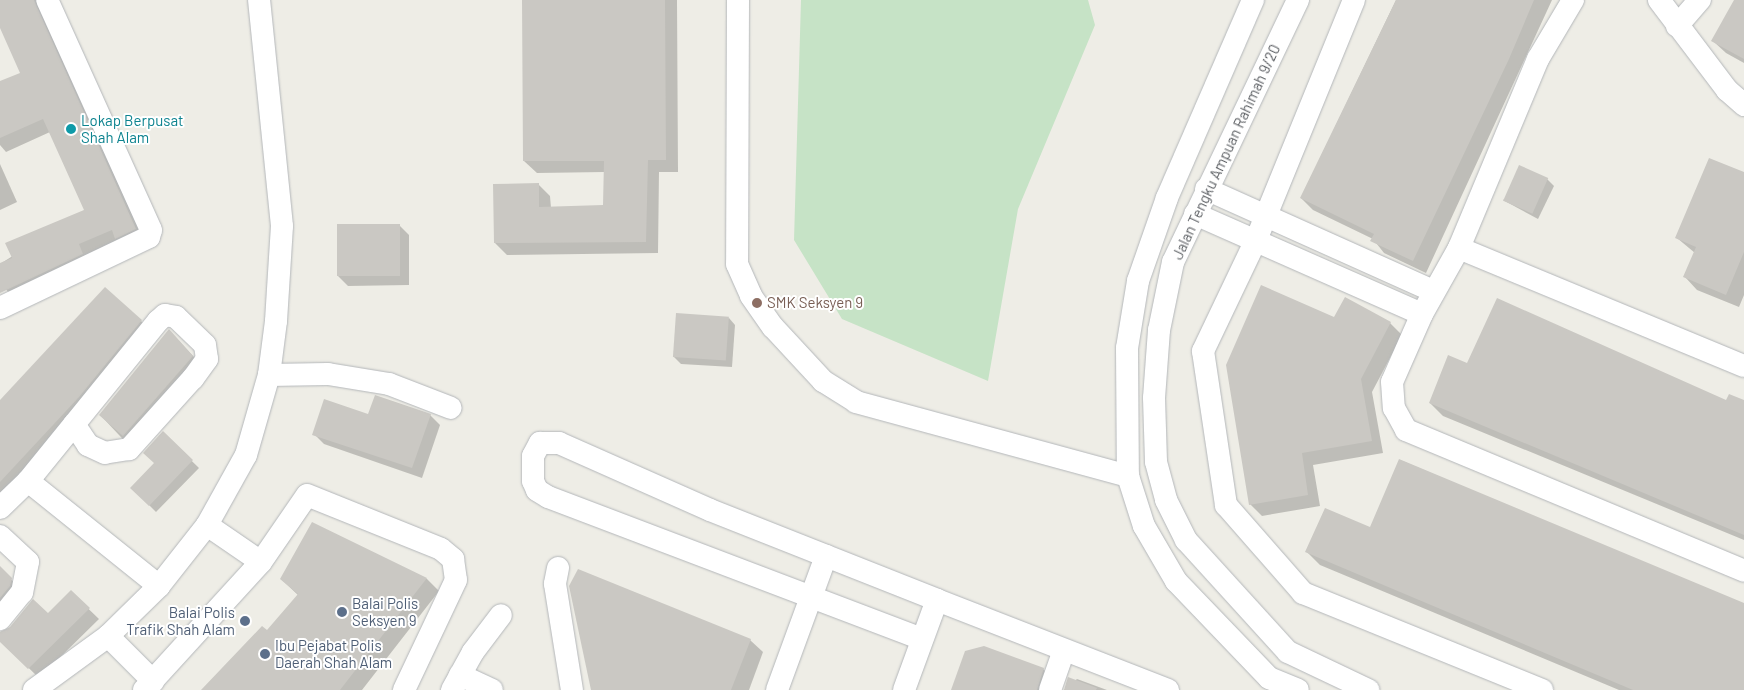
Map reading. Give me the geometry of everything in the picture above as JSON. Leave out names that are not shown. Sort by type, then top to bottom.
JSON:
[{"type":"street","points":[[0,308],[149,237],[151,230],[47,0]]},
{"type":"street","points":[[34,690],[108,636],[159,586],[206,524],[246,455],[269,376],[276,321],[282,226],[259,0]]},
{"type":"street","points":[[738,0],[737,264],[751,296],[773,327],[823,381],[856,402],[1128,476]]},
{"type":"street","name":"Jalan Tengku Ampuan Rahimah 9/20","points":[[1253,0],[1167,198],[1138,281],[1127,348],[1128,476],[1144,526],[1176,581],[1266,684],[1298,690]]},
{"type":"street","points":[[1354,0],[1255,242],[1203,351],[1226,505],[1303,593],[1542,690]]},
{"type":"street","points":[[1573,0],[1538,59],[1459,248],[1433,290],[1392,382],[1394,408],[1406,430],[1744,571]]},
{"type":"street","points":[[1659,0],[1727,90],[1744,105]]},
{"type":"street","points":[[1677,26],[1700,0]]},
{"type":"street","name":"Jalan Tengku Ampuan Rahimah 9/20","points":[[1293,2],[1173,262],[1159,330],[1154,398],[1156,462],[1166,500],[1186,540],[1288,652],[1368,690]]},
{"type":"street","points":[[1206,189],[1266,214],[1433,290]]},
{"type":"street","points":[[1194,214],[1422,314]]},
{"type":"street","points":[[1459,248],[1744,366]]},
{"type":"street","points":[[0,508],[28,482],[74,424],[165,315],[176,317],[205,346],[206,359],[193,378],[128,449],[105,453],[88,445],[74,424]]},
{"type":"street","points":[[269,376],[328,374],[389,384],[451,408]]},
{"type":"street","points":[[922,639],[548,497],[537,490],[533,482],[532,456],[540,444],[559,443],[710,510],[1168,690]]},
{"type":"street","points":[[28,482],[159,586]]},
{"type":"street","points":[[108,636],[148,686],[261,562],[307,495],[441,549],[453,559],[456,580],[404,690]]},
{"type":"street","points":[[206,524],[261,562]]},
{"type":"street","points":[[0,536],[28,562],[22,592],[0,619]]},
{"type":"street","points":[[777,690],[826,556]]},
{"type":"street","points":[[558,568],[554,584],[572,690]]},
{"type":"street","points":[[904,690],[937,600]]},
{"type":"street","points":[[492,690],[456,683],[473,652],[501,615]]},
{"type":"street","points":[[1050,690],[1064,650]]},
{"type":"street","points":[[1266,684],[1288,652]]},
{"type":"green space","points":[[801,0],[1088,0],[1095,25],[1018,209],[988,381],[842,319],[794,240]]},
{"type":"building","name":"Lokap Berpusat Shah Alam","points":[[0,0],[34,0],[136,229],[115,239],[112,230],[79,244],[83,254],[0,293],[0,263],[12,258],[5,243],[84,210],[43,119],[0,138],[0,81],[20,73],[0,28]]},
{"type":"building","points":[[522,0],[665,0],[666,160],[648,160],[646,242],[494,243],[493,184],[539,183],[539,207],[603,205],[604,161],[523,161]]},
{"type":"building","points":[[1396,0],[1534,0],[1509,59],[1413,261],[1370,241],[1374,234],[1300,198]]},
{"type":"building","points":[[1734,0],[1744,0],[1744,59],[1711,41]]},
{"type":"building","points":[[1709,158],[1744,172],[1744,252],[1726,295],[1683,277],[1696,247],[1675,238]]},
{"type":"building","points":[[1519,165],[1548,178],[1532,214],[1503,201]]},
{"type":"building","points":[[337,224],[400,224],[400,276],[337,276]]},
{"type":"building","points":[[1261,285],[1334,317],[1345,297],[1391,322],[1361,379],[1372,441],[1302,453],[1308,495],[1249,505],[1226,365]]},
{"type":"building","points":[[105,287],[142,320],[79,397],[0,482],[0,400]]},
{"type":"building","points":[[1497,298],[1726,400],[1729,394],[1744,400],[1744,535],[1429,403],[1448,355],[1467,363]]},
{"type":"building","points":[[676,313],[729,317],[726,361],[673,357]]},
{"type":"building","points":[[169,329],[193,356],[123,436],[99,415]]},
{"type":"building","points":[[375,395],[431,414],[412,468],[312,435],[324,399],[368,414]]},
{"type":"building","points":[[163,431],[193,460],[149,506],[130,488],[154,463],[143,453]]},
{"type":"building","points":[[1399,459],[1744,603],[1744,690],[1633,690],[1305,552],[1325,508],[1370,527]]},
{"type":"building","name":"Balai Polis Seksyen 9","points":[[312,522],[427,578],[340,690],[201,690],[262,626],[267,630],[298,594],[280,579]]},
{"type":"building","points":[[0,566],[12,578],[10,586],[0,598]]},
{"type":"building","points":[[578,569],[751,639],[731,690],[591,690],[569,586]]},
{"type":"building","points":[[71,590],[90,608],[28,669],[0,642],[0,632],[10,627],[33,599],[48,613]]},
{"type":"building","points":[[984,646],[1044,668],[1037,690],[951,690],[965,651]]},
{"type":"building","points":[[1068,677],[1097,688],[1096,690],[1064,690]]},
{"type":"place","name":"Lokap Berpusat Shah Alam","points":[[71,129]]},
{"type":"place","name":"SMK Seksyen 9","points":[[757,303]]},
{"type":"place","name":"Balai Polis Seksyen 9","points":[[342,612]]},
{"type":"place","name":"Balai Polis Trafik Shah Alam","points":[[245,621]]},
{"type":"place","name":"Ibu Pejabat Polis Daerah Shah Alam","points":[[265,654]]}]
